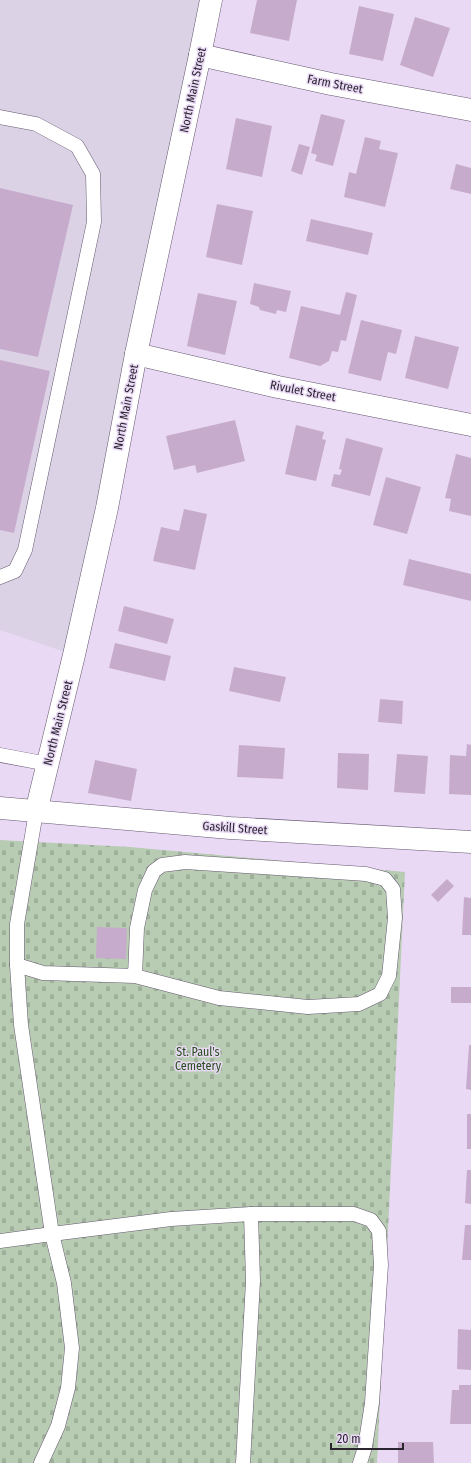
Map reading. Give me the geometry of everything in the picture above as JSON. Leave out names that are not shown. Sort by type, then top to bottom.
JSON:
[{"type":"street","name":"North Main Street","points":[[36,812],[74,655],[107,508],[136,354],[211,0]]},
{"type":"street","name":"Farm Street","points":[[200,55],[331,84],[471,110]]},
{"type":"street","name":"Rivulet Street","points":[[136,354],[278,387],[471,425]]},
{"type":"street","name":"Gaskill Street","points":[[0,808],[230,828],[471,842]]},
{"type":"lane","points":[[0,117],[36,124],[77,146],[93,174],[94,222],[25,550],[15,570],[0,576]]},
{"type":"lane","points":[[0,755],[48,764]]},
{"type":"lane","points":[[36,812],[17,924],[17,965],[21,1026],[52,1234],[64,1283],[72,1348],[68,1388],[60,1419],[41,1463]]},
{"type":"lane","points":[[17,965],[43,973],[135,976],[219,998],[308,1007],[359,1004],[380,994],[389,976],[394,918],[393,889],[386,879],[366,874],[186,862],[162,865],[154,872],[145,890],[137,928],[135,976]]},
{"type":"lane","points":[[243,1463],[253,1281],[251,1214]]},
{"type":"lane","points":[[0,1241],[171,1219],[251,1214],[354,1214],[371,1220],[379,1231],[381,1265],[372,1403],[365,1447],[360,1463]]},
{"type":"shaded area","points":[[0,0],[215,0],[74,655],[0,630]]},
{"type":"green space","name":"St. Paul's Cemetery","points":[[0,840],[130,847],[405,872],[377,1463],[0,1463]]},
{"type":"building","points":[[257,0],[297,0],[289,41],[250,33]]},
{"type":"building","points":[[359,6],[394,14],[383,61],[349,54]]},
{"type":"building","points":[[415,17],[450,28],[433,77],[400,65]]},
{"type":"building","points":[[321,114],[345,120],[333,166],[315,161],[317,155],[311,153]]},
{"type":"building","points":[[236,118],[272,126],[262,177],[226,169]]},
{"type":"building","points":[[365,137],[381,141],[379,149],[398,153],[385,207],[344,197],[349,172],[356,174]]},
{"type":"building","points":[[299,144],[310,147],[302,175],[291,171]]},
{"type":"building","points":[[456,164],[471,168],[471,194],[450,189]]},
{"type":"building","points":[[0,188],[73,205],[38,357],[0,349]]},
{"type":"building","points":[[217,204],[253,211],[242,265],[206,257]]},
{"type":"building","points":[[311,219],[373,233],[368,255],[306,241]]},
{"type":"building","points":[[254,283],[291,291],[286,312],[277,310],[276,314],[260,310],[259,307],[250,304]]},
{"type":"building","points":[[346,292],[357,295],[346,341],[341,340],[338,352],[332,351],[329,361],[320,366],[289,358],[301,306],[340,315]]},
{"type":"building","points":[[198,293],[237,301],[225,355],[187,346]]},
{"type":"building","points":[[361,320],[402,330],[396,354],[388,352],[381,381],[348,373]]},
{"type":"building","points":[[415,336],[459,347],[448,389],[405,378]]},
{"type":"building","points":[[0,360],[50,371],[14,533],[0,530]]},
{"type":"building","points":[[235,420],[245,461],[197,473],[195,465],[174,470],[166,436]]},
{"type":"building","points":[[296,425],[324,432],[322,439],[326,440],[316,481],[285,474]]},
{"type":"building","points":[[346,438],[383,448],[370,496],[331,486],[334,474],[340,475],[342,470],[339,469]]},
{"type":"building","points":[[456,454],[471,458],[471,516],[449,511],[451,499],[445,498]]},
{"type":"building","points":[[386,477],[421,487],[407,534],[373,525]]},
{"type":"building","points":[[184,509],[207,514],[195,570],[153,561],[161,527],[179,531]]},
{"type":"building","points":[[409,559],[471,574],[471,601],[403,585]]},
{"type":"building","points":[[124,606],[174,619],[167,644],[118,631]]},
{"type":"building","points":[[115,643],[171,656],[165,681],[109,668]]},
{"type":"building","points":[[234,667],[286,677],[280,702],[229,691]]},
{"type":"building","points":[[380,699],[403,701],[402,724],[378,722]]},
{"type":"building","points":[[467,744],[471,745],[471,795],[449,794],[450,755],[466,756]]},
{"type":"building","points":[[239,745],[285,748],[283,779],[237,777]]},
{"type":"building","points":[[338,753],[369,754],[368,790],[337,788]]},
{"type":"building","points":[[397,754],[428,756],[425,794],[394,792]]},
{"type":"building","points":[[95,760],[137,769],[131,801],[88,793]]},
{"type":"building","points":[[447,879],[454,886],[438,902],[431,895]]},
{"type":"building","points":[[464,897],[471,898],[471,935],[462,935]]},
{"type":"building","points":[[97,927],[127,928],[126,959],[96,958]]},
{"type":"building","points":[[451,987],[471,987],[471,1003],[451,1003]]},
{"type":"building","points":[[469,1045],[471,1045],[471,1090],[466,1089]]},
{"type":"building","points":[[467,1114],[471,1114],[471,1149],[467,1149]]},
{"type":"building","points":[[467,1170],[471,1170],[471,1204],[465,1203]]},
{"type":"building","points":[[465,1225],[471,1225],[471,1260],[462,1260]]},
{"type":"building","points":[[458,1329],[471,1330],[471,1370],[457,1369]]},
{"type":"building","points":[[459,1385],[471,1385],[471,1424],[450,1424],[452,1390],[459,1390]]},
{"type":"building","points":[[398,1442],[433,1442],[434,1463],[398,1463]]}]
